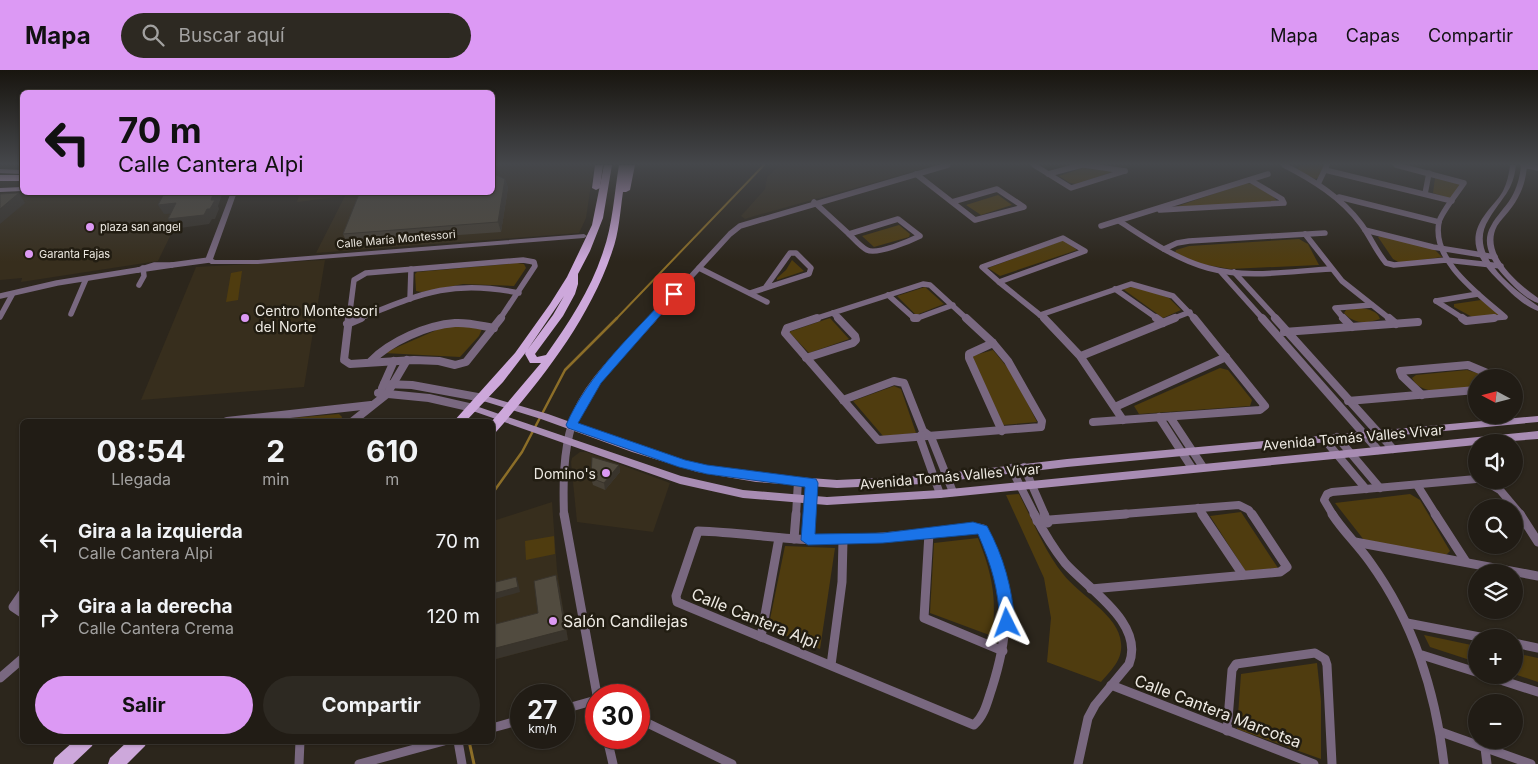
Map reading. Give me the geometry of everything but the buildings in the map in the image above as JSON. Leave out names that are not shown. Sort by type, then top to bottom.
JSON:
[{"type":"main road","points":[[585,249],[583,243],[584,236],[595,197]]},
{"type":"main road","points":[[462,419],[483,398],[530,339],[559,296],[597,223],[602,197]]},
{"type":"main road","points":[[495,426],[504,417],[548,358],[585,300],[601,269],[610,241],[617,197]]},
{"type":"main road","points":[[610,241],[620,223],[625,197]]},
{"type":"main road","points":[[548,358],[534,361],[530,354],[570,295],[575,282],[573,270]]},
{"type":"main road","name":"Avenida Tomás Valles Vivar","points":[[483,398],[526,409],[683,464],[731,474],[812,483],[860,483],[934,478],[1011,468],[1538,419]]},
{"type":"main road","name":"Avenida Tomás Valles Vivar","points":[[473,408],[516,421],[687,482],[722,490],[797,499],[846,501],[940,494],[1198,467],[1538,435]]},
{"type":"main road","points":[[61,764],[83,744]]},
{"type":"main road","points":[[116,764],[136,744]]},
{"type":"street","points":[[0,296],[12,295],[50,284],[209,260],[232,197]]},
{"type":"street","points":[[595,684],[564,519],[563,482],[568,440],[579,408],[597,380],[740,226],[831,197]]},
{"type":"street","points":[[946,197],[978,220],[1024,207],[1010,197]]},
{"type":"street","points":[[952,202],[968,197]]},
{"type":"street","points":[[1101,226],[1194,197]]},
{"type":"street","points":[[1156,209],[1171,211],[1284,204],[1279,197]]},
{"type":"street","points":[[1336,197],[1365,230],[1384,261],[1389,264],[1446,260],[1498,261]]},
{"type":"street","points":[[1338,197],[1439,222]]},
{"type":"street","points":[[1438,197],[1452,201]]},
{"type":"street","points":[[1454,197],[1439,222],[1441,251],[1446,260],[1478,294],[1505,317],[1466,321],[1436,301],[1478,294]]},
{"type":"street","points":[[1503,197],[1480,227],[1478,237],[1486,260],[1509,287],[1538,309]]},
{"type":"street","points":[[1514,197],[1492,229],[1491,241],[1498,261],[1515,282],[1538,301]]},
{"type":"street","points":[[814,202],[849,234],[871,251],[920,236],[898,219],[849,234]]},
{"type":"street","points":[[1119,221],[1164,250],[1190,262],[1220,271],[1331,269]]},
{"type":"street","points":[[1365,230],[1441,251],[1498,261]]},
{"type":"street","points":[[1164,250],[1177,243],[1189,241],[1325,233]]},
{"type":"street","points":[[1305,234],[1331,269],[1396,324]]},
{"type":"street","name":"Calle María Montessori","points":[[209,260],[227,264],[584,236]]},
{"type":"street","points":[[999,282],[1086,251],[1068,239],[1063,238],[982,267],[999,282],[1040,315],[1081,356],[1123,420]]},
{"type":"street","points":[[750,293],[809,274],[811,268],[796,253],[790,253],[765,288]]},
{"type":"street","points":[[523,260],[534,262],[535,266],[519,293],[494,328],[462,364],[407,360],[371,361],[350,364],[344,360],[347,324],[356,277],[366,272],[523,260]]},
{"type":"street","points":[[699,268],[767,302]]},
{"type":"street","points":[[139,285],[144,276],[142,269]]},
{"type":"street","points":[[410,299],[411,269]]},
{"type":"street","points":[[1220,271],[1378,450]]},
{"type":"street","points":[[1234,272],[1392,449]]},
{"type":"street","points":[[71,314],[86,279]]},
{"type":"street","points":[[927,284],[953,305],[993,343],[1017,373],[1043,424],[1038,428],[931,436],[921,434],[878,440],[786,335],[785,330],[888,295],[927,284]]},
{"type":"street","points":[[1040,315],[1129,284],[1138,284],[1173,296],[1190,312],[1264,405],[1263,410],[1094,422]]},
{"type":"street","points":[[347,324],[410,299],[439,290],[470,286],[519,293]]},
{"type":"street","points":[[1115,289],[1163,323]]},
{"type":"street","points":[[0,316],[12,295]]},
{"type":"street","points":[[888,295],[915,319],[953,305]]},
{"type":"street","points":[[1352,327],[1336,312],[1335,308],[1372,305]]},
{"type":"street","points":[[1081,356],[1190,312]]},
{"type":"street","points":[[806,358],[856,340],[855,336],[833,313]]},
{"type":"street","points":[[1275,333],[1418,322]]},
{"type":"street","points":[[371,361],[383,350],[443,326],[458,323],[494,328]]},
{"type":"street","points":[[993,343],[973,351],[969,354],[969,358],[1002,431]]},
{"type":"street","points":[[1115,407],[1226,357]]},
{"type":"street","points":[[387,394],[407,360]]},
{"type":"street","points":[[356,419],[379,396],[394,361]]},
{"type":"street","points":[[1422,395],[1402,376],[1400,371],[1468,365],[1478,369]]},
{"type":"street","points":[[843,400],[894,381],[907,385],[940,494]]},
{"type":"street","name":"Avenida Tomás Valles Vivar","points":[[384,384],[429,388],[483,398]]},
{"type":"street","points":[[421,396],[429,388]]},
{"type":"street","points":[[1336,402],[1468,391]]},
{"type":"street","name":"Avenida Tomás Valles Vivar","points":[[379,396],[387,394],[421,396],[473,408]]},
{"type":"street","points":[[247,419],[347,409],[371,404]]},
{"type":"street","points":[[1170,416],[1185,439],[1187,451]]},
{"type":"street","points":[[1159,417],[1174,440],[1187,451],[1198,467]]},
{"type":"street","points":[[931,436],[953,492]]},
{"type":"street","points":[[1337,437],[1380,488]]},
{"type":"street","points":[[1174,440],[1185,439]]},
{"type":"street","points":[[1324,439],[1366,489]]},
{"type":"street","points":[[929,461],[940,460]]},
{"type":"street","points":[[1347,466],[1360,465]]},
{"type":"street","points":[[1024,467],[1048,520],[1048,535]]},
{"type":"street","points":[[1011,468],[1037,521],[1064,562],[1118,615],[1132,644],[1132,659],[1127,668],[1111,685],[1090,713],[1078,764]]},
{"type":"street","points":[[1444,764],[1435,699],[1422,654],[1407,622],[1355,542],[1325,504],[1325,498],[1329,493],[1468,480]]},
{"type":"street","points":[[794,539],[798,481]]},
{"type":"street","points":[[808,540],[812,483]]},
{"type":"street","points":[[1417,485],[1466,562]]},
{"type":"street","points":[[1499,489],[1504,493],[1538,542]]},
{"type":"street","points":[[1026,499],[1038,497]]},
{"type":"street","points":[[1037,521],[1235,505],[1245,507],[1287,567],[1280,572],[1091,589]]},
{"type":"street","points":[[1198,508],[1243,575]]},
{"type":"street","points":[[797,513],[810,514]]},
{"type":"street","name":"Calle Cantera Alpi","points":[[978,527],[986,533],[1005,592],[1007,635],[982,718],[974,725],[968,724],[677,602],[676,596],[698,531],[779,538],[843,540],[978,527]]},
{"type":"street","points":[[929,533],[924,618],[1003,651]]},
{"type":"street","points":[[761,637],[779,538]]},
{"type":"street","points":[[831,665],[842,582],[843,540]]},
{"type":"street","points":[[1355,542],[1538,576]]},
{"type":"street","points":[[20,597],[13,607],[20,612]]},
{"type":"street","points":[[1407,622],[1468,635]]},
{"type":"street","points":[[1523,645],[1538,648]]},
{"type":"street","points":[[1227,731],[1232,670],[1236,664],[1308,652],[1320,655],[1327,665],[1332,764]]},
{"type":"street","points":[[1422,654],[1468,669]]},
{"type":"street","points":[[0,678],[20,661]]},
{"type":"street","points":[[1513,684],[1538,692]]},
{"type":"street","name":"Calle Cantera Marcotsa","points":[[1111,685],[1314,764]]},
{"type":"street","points":[[495,727],[510,723]]},
{"type":"street","points":[[650,724],[732,764]]},
{"type":"street","points":[[1441,732],[1468,742]]},
{"type":"street","points":[[299,764],[300,744]]},
{"type":"street","points":[[359,764],[433,744]]},
{"type":"street","points":[[459,744],[462,764]]},
{"type":"street","points":[[610,749],[613,764]]},
{"type":"street","points":[[1485,749],[1487,764]]},
{"type":"street","points":[[1488,749],[1531,764]]},
{"type":"shaded area","name":"plaza san angel","points":[[0,197],[189,197],[158,261],[21,282],[22,278],[0,280]]},
{"type":"shaded area","points":[[298,197],[334,197],[297,202]]},
{"type":"shaded area","points":[[344,197],[589,197],[586,218],[579,233],[316,253]]},
{"type":"shaded area","points":[[758,197],[822,197],[745,219],[741,216]]},
{"type":"shaded area","points":[[990,197],[1001,197],[1012,205],[981,215],[966,205]]},
{"type":"shaded area","points":[[1203,197],[1274,197],[1277,202],[1175,207]]},
{"type":"shaded area","points":[[899,225],[910,234],[909,237],[874,247],[862,236]]},
{"type":"shaded area","points":[[1384,235],[1434,249],[1442,257],[1400,263],[1393,259],[1378,237]]},
{"type":"shaded area","points":[[1299,239],[1308,244],[1319,265],[1230,269],[1201,264],[1175,253],[1176,250],[1189,246]]},
{"type":"shaded area","points":[[1064,240],[1077,250],[1000,276],[988,268]]},
{"type":"shaded area","name":"Centro Montessori del Norte","points":[[325,260],[304,387],[141,400],[196,267]]},
{"type":"shaded area","points":[[792,260],[804,271],[777,280],[786,270]]},
{"type":"shaded area","points":[[517,263],[524,264],[526,268],[514,286],[463,284],[422,292],[416,291],[415,274],[417,272]]},
{"type":"shaded area","points":[[242,271],[238,300],[226,302],[231,273]]},
{"type":"shaded area","points":[[1135,286],[1169,298],[1181,310],[1163,318],[1123,289]]},
{"type":"shaded area","points":[[925,287],[944,304],[916,315],[897,296]]},
{"type":"shaded area","points":[[1481,300],[1502,315],[1474,318],[1454,307],[1454,304]]},
{"type":"shaded area","points":[[1361,308],[1375,312],[1380,319],[1360,322],[1348,317],[1344,313],[1346,310]]},
{"type":"shaded area","points":[[830,318],[849,339],[809,353],[789,332]]},
{"type":"shaded area","points":[[454,324],[482,329],[479,336],[460,357],[384,353],[441,328]]},
{"type":"shaded area","points":[[993,350],[1012,373],[1037,422],[1003,425],[972,356]]},
{"type":"shaded area","points":[[1220,368],[1228,370],[1252,400],[1250,406],[1139,414],[1134,406]]},
{"type":"shaded area","points":[[1467,370],[1468,389],[1450,391],[1424,389],[1412,378],[1416,375]]},
{"type":"shaded area","points":[[894,386],[901,389],[916,433],[883,436],[853,401]]},
{"type":"shaded area","points":[[339,414],[342,417],[342,419],[280,419]]},
{"type":"shaded area","points":[[580,452],[586,452],[670,483],[653,532],[577,522],[571,462],[572,458]]},
{"type":"shaded area","points":[[1019,494],[1056,565],[1070,582],[1106,614],[1119,633],[1121,643],[1120,655],[1116,664],[1101,682],[1047,662],[1051,618],[1044,578],[1006,495]]},
{"type":"shaded area","points":[[1410,494],[1420,500],[1450,551],[1445,556],[1364,540],[1335,503]]},
{"type":"shaded area","points":[[552,502],[557,570],[568,640],[495,659],[495,520]]},
{"type":"shaded area","points":[[1241,512],[1278,568],[1246,572],[1210,516]]},
{"type":"shaded area","points":[[554,536],[555,554],[526,560],[525,541]]},
{"type":"shaded area","points":[[978,538],[987,563],[992,586],[994,609],[992,636],[930,613],[934,543]]},
{"type":"shaded area","points":[[785,546],[835,548],[820,649],[768,629]]},
{"type":"shaded area","points":[[1424,635],[1468,644],[1468,659],[1430,647]]},
{"type":"shaded area","points":[[1523,655],[1538,658],[1538,682],[1523,677]]},
{"type":"shaded area","points":[[1317,663],[1321,701],[1321,759],[1237,729],[1241,674]]},
{"type":"waterway","points":[[616,319],[733,197]]},
{"type":"waterway","points":[[495,490],[522,452],[565,370],[616,319]]},
{"type":"waterway","points":[[470,744],[474,764]]},
{"type":"place","name":"plaza san angel","points":[[90,227]]},
{"type":"place","name":"Garanta Fajas","points":[[29,254]]},
{"type":"place","name":"Centro Montessori del Norte","points":[[245,318]]},
{"type":"place","name":"Domino's","points":[[606,473]]},
{"type":"place","name":"Salón Candilejas","points":[[553,621]]},
{"type":"route","points":[[674,294],[597,380],[579,408],[572,425],[683,464],[707,470],[812,483],[808,540],[883,538],[973,527],[983,529],[1000,570],[1008,611],[1007,623]]}]
